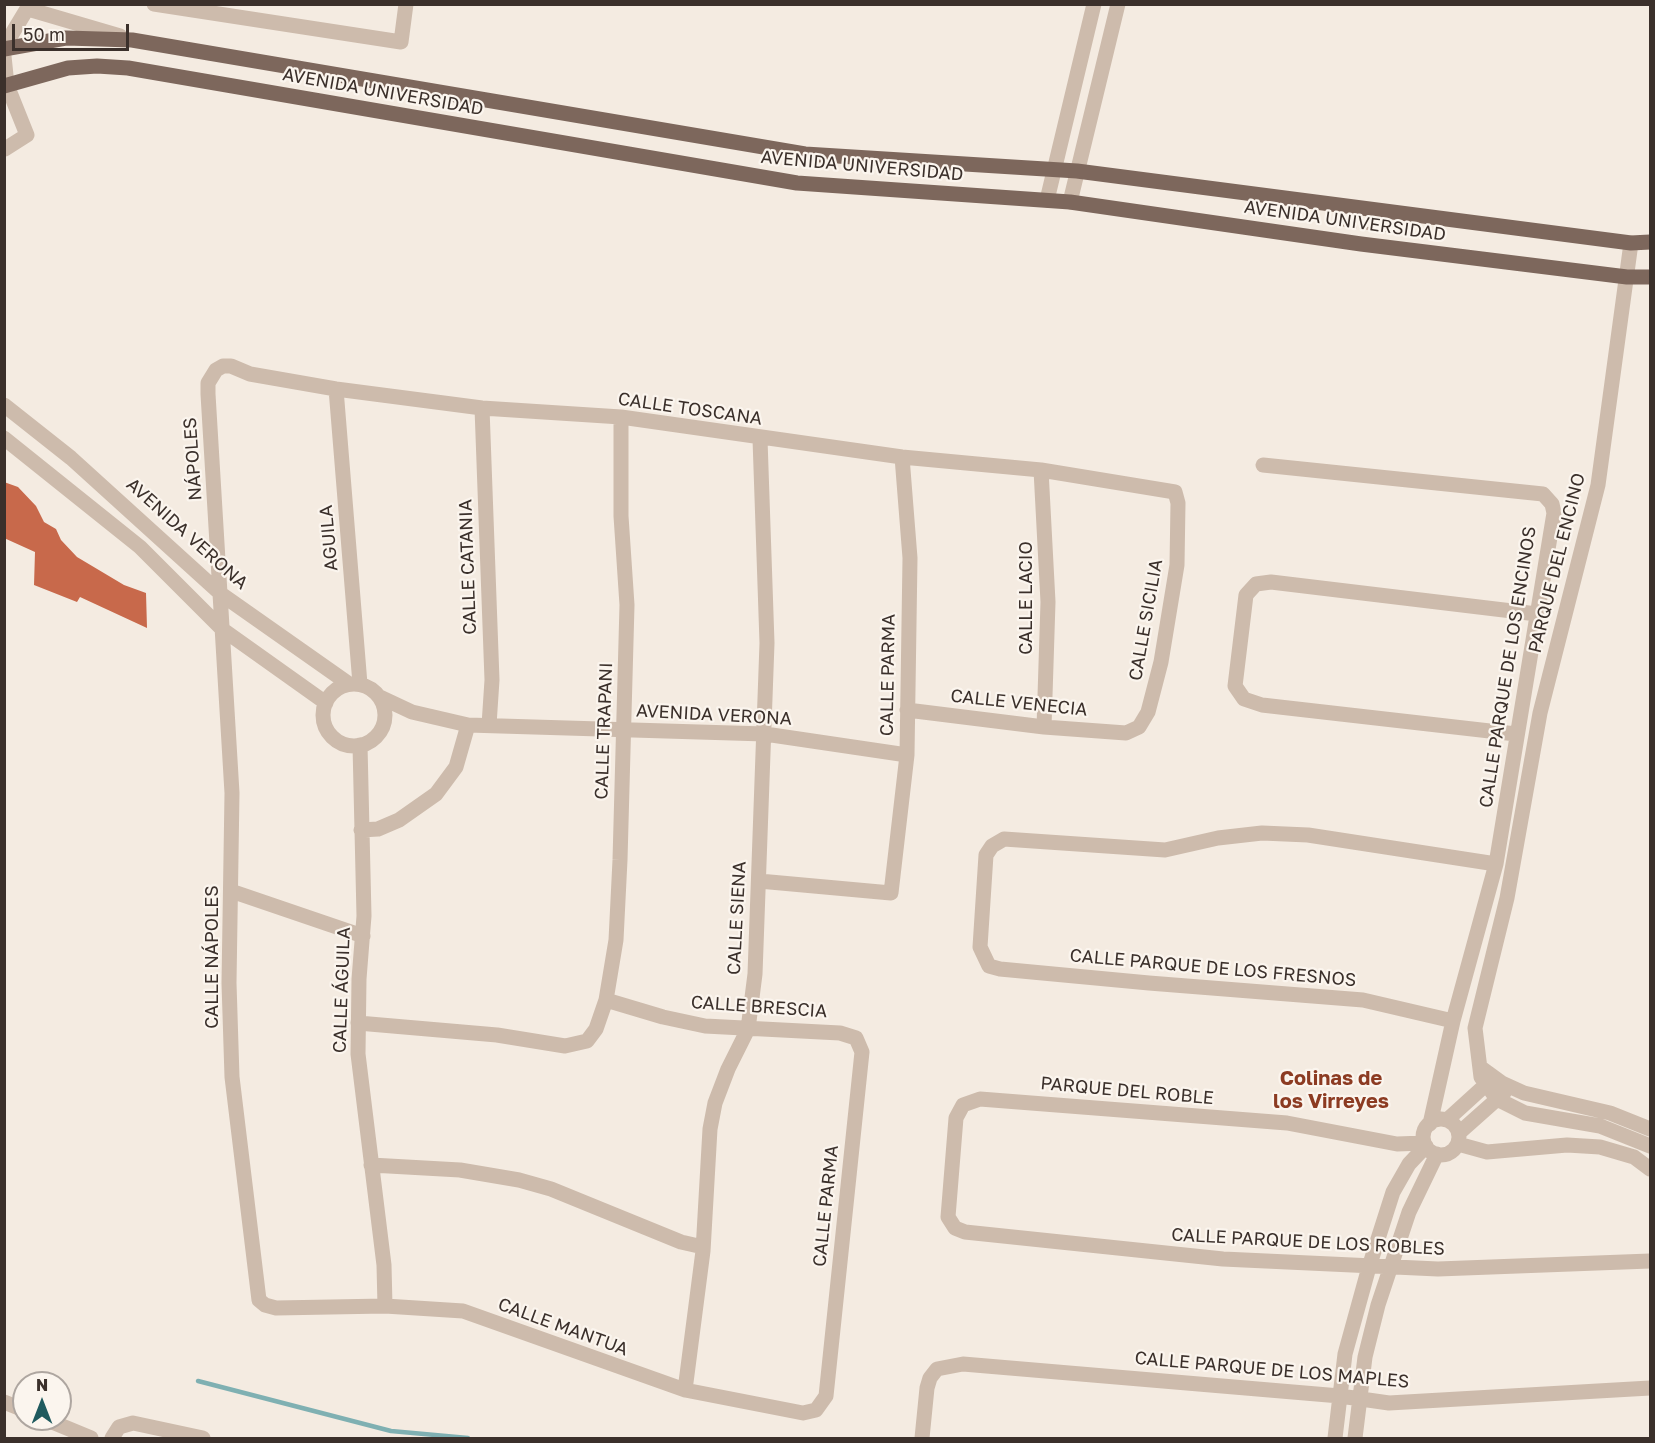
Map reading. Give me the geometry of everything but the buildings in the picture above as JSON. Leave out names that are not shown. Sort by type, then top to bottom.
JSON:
[{"type":"main road","name":"AVENIDA UNIVERSIDAD","points":[[4,48],[66,38],[132,40],[805,154],[1077,171],[1631,243],[1650,242]]},
{"type":"main road","name":"AVENIDA UNIVERSIDAD","points":[[6,86],[68,68],[97,66],[128,68],[797,183],[1070,202],[1361,244],[1627,277],[1650,277]]},
{"type":"street","points":[[154,4],[208,9],[401,42],[406,4]]},
{"type":"street","points":[[1047,201],[1094,4]]},
{"type":"street","points":[[1070,202],[1118,4]]},
{"type":"street","points":[[4,48],[29,7],[132,40]]},
{"type":"street","points":[[4,56],[6,86],[27,135],[5,149]]},
{"type":"street","name":"PARQUE DEL ENCINO","points":[[1631,243],[1598,484],[1540,714],[1507,898],[1475,1028],[1480,1067],[1497,1099],[1525,1113],[1600,1126],[1650,1146]]},
{"type":"street","name":"CALLE TOSCANA","points":[[208,394],[211,375],[223,366],[250,374],[336,389],[482,408],[621,417],[760,439],[902,457],[1041,470],[1169,490],[1175,492],[1178,503]]},
{"type":"street","name":"AGUILA","points":[[336,389],[355,684]]},
{"type":"street","name":"NÁPOLES","points":[[208,394],[221,594]]},
{"type":"street","name":"AVENIDA VERONA","points":[[4,405],[71,458],[221,594],[355,684]]},
{"type":"street","name":"CALLE CATANIA","points":[[482,408],[492,680],[489,725]]},
{"type":"street","name":"CALLE TRAPANI","points":[[358,1023],[497,1035],[565,1046],[587,1041],[596,1029],[606,1000],[615,940],[624,729],[627,605],[621,507],[621,417]]},
{"type":"street","points":[[4,438],[56,477],[140,547],[222,629],[326,703]]},
{"type":"street","name":"CALLE SIENA","points":[[686,1390],[703,1247],[710,1129],[715,1103],[728,1069],[748,1029],[755,974],[765,734],[767,578],[760,439]]},
{"type":"street","name":"CALLE PARMA","points":[[759,881],[891,893],[906,755],[908,710],[910,558],[902,457]]},
{"type":"street","points":[[56,477],[71,458]]},
{"type":"street","name":"CALLE PARQUE DE LOS ENCINOS","points":[[1263,465],[1543,494],[1552,504],[1554,513],[1496,864],[1453,1022],[1430,1124]]},
{"type":"street","name":"CALLE LACIO","points":[[1041,470],[1048,602],[1044,727]]},
{"type":"street","name":"CALLE SICILIA","points":[[1126,733],[1139,727],[1148,712],[1161,662],[1178,565],[1178,503]]},
{"type":"street","points":[[140,547],[155,532]]},
{"type":"street","points":[[1516,734],[1262,705],[1244,699],[1235,686],[1246,595],[1256,584],[1271,582],[1537,614]]},
{"type":"street","name":"CALLE NÁPOLES","points":[[221,594],[232,793],[230,1007],[232,1077],[240,1156],[254,1240],[257,1293],[265,1305],[276,1308]]},
{"type":"street","points":[[355,684],[380,697],[385,717],[378,735],[360,746],[341,743],[333,738],[324,722],[326,703],[331,694],[355,684]]},
{"type":"street","name":"AVENIDA VERONA","points":[[380,697],[412,712],[468,725],[765,734],[906,755]]},
{"type":"street","name":"CALLE VENECIA","points":[[908,710],[1044,727],[1126,733]]},
{"type":"street","points":[[385,717],[412,712]]},
{"type":"street","points":[[361,830],[378,829],[399,820],[436,794],[456,767],[468,725]]},
{"type":"street","name":"CALLE ÁGUILA","points":[[360,746],[363,936],[358,1023],[371,1165],[384,1265],[385,1306]]},
{"type":"street","name":"CALLE PARQUE DE LOS FRESNOS","points":[[1453,1022],[1363,1000],[1000,969],[989,966],[980,947],[986,855],[992,846],[1004,839],[1165,850],[1218,838],[1262,833],[1308,835],[1496,864]]},
{"type":"street","points":[[231,891],[363,936]]},
{"type":"street","name":"CALLE BRESCIA","points":[[606,1000],[684,1021],[748,1029],[840,1033]]},
{"type":"street","name":"CALLE PARMA","points":[[826,1396],[861,1052],[856,1038],[840,1033]]},
{"type":"street","points":[[1355,1438],[1365,1357],[1429,1148],[1424,1136],[1430,1124],[1447,1120],[1490,1082]]},
{"type":"street","name":"PARQUE DEL ENCINO","points":[[1490,1082],[1524,1093],[1610,1113],[1650,1130]]},
{"type":"street","points":[[1429,1148],[1449,1153],[1458,1139],[1511,1088]]},
{"type":"street","name":"PARQUE DEL ROBLE","points":[[965,1232],[955,1227],[948,1217],[956,1118],[963,1105],[980,1099],[1287,1122],[1397,1144],[1429,1148]]},
{"type":"street","points":[[1447,1120],[1456,1127],[1458,1139]]},
{"type":"street","points":[[1458,1139],[1486,1152],[1568,1145],[1600,1147],[1634,1157],[1650,1169]]},
{"type":"street","points":[[1335,1438],[1345,1354],[1393,1192],[1408,1164],[1429,1148]]},
{"type":"street","points":[[371,1165],[459,1170],[519,1180],[551,1188],[668,1237],[703,1247]]},
{"type":"street","name":"CALLE PARQUE DE LOS ROBLES","points":[[965,1232],[1223,1259],[1369,1267],[1438,1269],[1650,1261]]},
{"type":"street","name":"CALLE MANTUA","points":[[276,1308],[385,1306],[463,1311],[686,1390],[803,1413],[816,1410],[826,1396]]},
{"type":"street","name":"CALLE PARQUE DE LOS MAPLES","points":[[922,1438],[930,1378],[937,1369],[963,1364],[1340,1396],[1389,1403],[1650,1388]]},
{"type":"street","points":[[112,1438],[119,1427],[133,1423],[203,1438]]},
{"type":"street","points":[[72,1430],[91,1438]]},
{"type":"waterway","points":[[198,1381],[391,1431],[468,1438]]},
{"type":"district","name":"Colinas de los Virreyes","points":[[1331,1090]]}]
